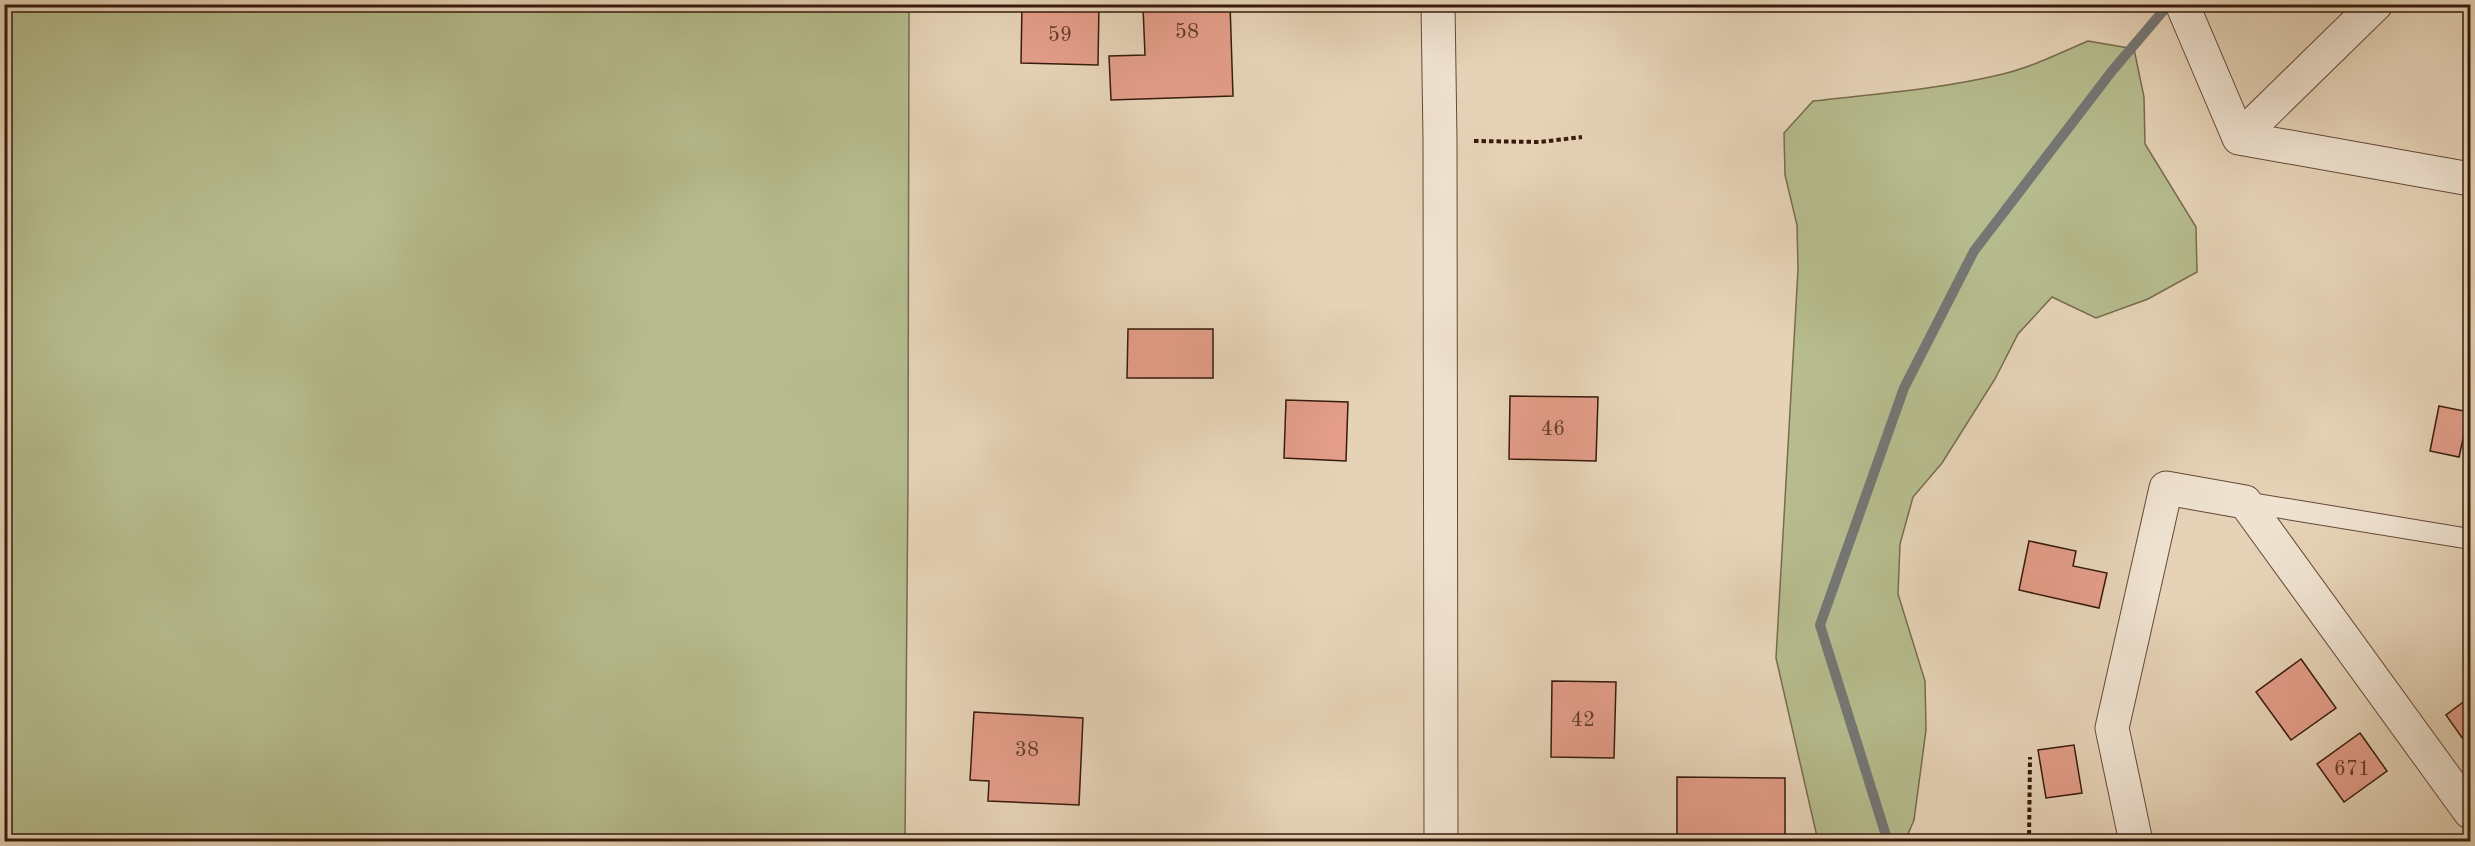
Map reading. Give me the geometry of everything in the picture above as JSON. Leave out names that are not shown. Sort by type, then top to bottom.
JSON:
[{"type":"street","points":[[1438,4],[1441,842]]},
{"type":"street","points":[[2182,4],[2239,138]]},
{"type":"street","points":[[2239,138],[2376,4]]},
{"type":"street","points":[[2239,138],[2470,179]]},
{"type":"street","points":[[2136,842],[2112,728],[2166,488],[2245,502],[2470,812]]},
{"type":"lane","points":[[2245,502],[2470,539]]},
{"type":"path","points":[[1440,140],[1540,142],[1582,136]]},
{"type":"path","points":[[2029,842],[2030,758]]},
{"type":"green space","points":[[5,4],[909,5],[905,841],[5,841]]},
{"type":"green space","points":[[2088,41],[2134,49],[2144,97],[2145,144],[2196,227],[2197,272],[2148,299],[2096,318],[2052,297],[2018,334],[1995,379],[1942,463],[1913,497],[1900,544],[1898,594],[1925,681],[1926,730],[1914,820],[1905,841],[1818,841],[1776,658],[1798,270],[1797,225],[1785,175],[1784,133],[1813,101],[1956,84],[2003,74],[2025,68]]},
{"type":"building","points":[[1022,4],[1099,4],[1098,65],[1021,63]]},
{"type":"building","points":[[1230,4],[1233,96],[1111,100],[1109,56],[1145,55],[1143,7]]},
{"type":"building","points":[[1128,329],[1213,329],[1213,378],[1127,378]]},
{"type":"building","points":[[1510,396],[1598,397],[1596,461],[1509,459]]},
{"type":"building","points":[[1286,400],[1348,402],[1346,461],[1284,458]]},
{"type":"building","points":[[2439,406],[2469,412],[2459,457],[2430,451]]},
{"type":"building","points":[[2029,541],[2076,551],[2073,566],[2107,573],[2099,608],[2019,590]]},
{"type":"building","points":[[2301,659],[2336,708],[2291,740],[2256,692]]},
{"type":"building","points":[[1552,681],[1616,682],[1614,758],[1551,757]]},
{"type":"building","points":[[2470,697],[2470,749],[2446,715]]},
{"type":"building","points":[[974,712],[1083,718],[1079,805],[988,801],[989,781],[970,780]]},
{"type":"building","points":[[2360,733],[2387,771],[2344,802],[2317,764]]},
{"type":"building","points":[[2074,745],[2082,793],[2046,798],[2038,750]]},
{"type":"building","points":[[1677,777],[1785,778],[1785,842],[1677,842]]},
{"type":"waterway","points":[[1888,842],[1820,625],[1904,388],[1974,251],[2112,71],[2169,4]]}]
